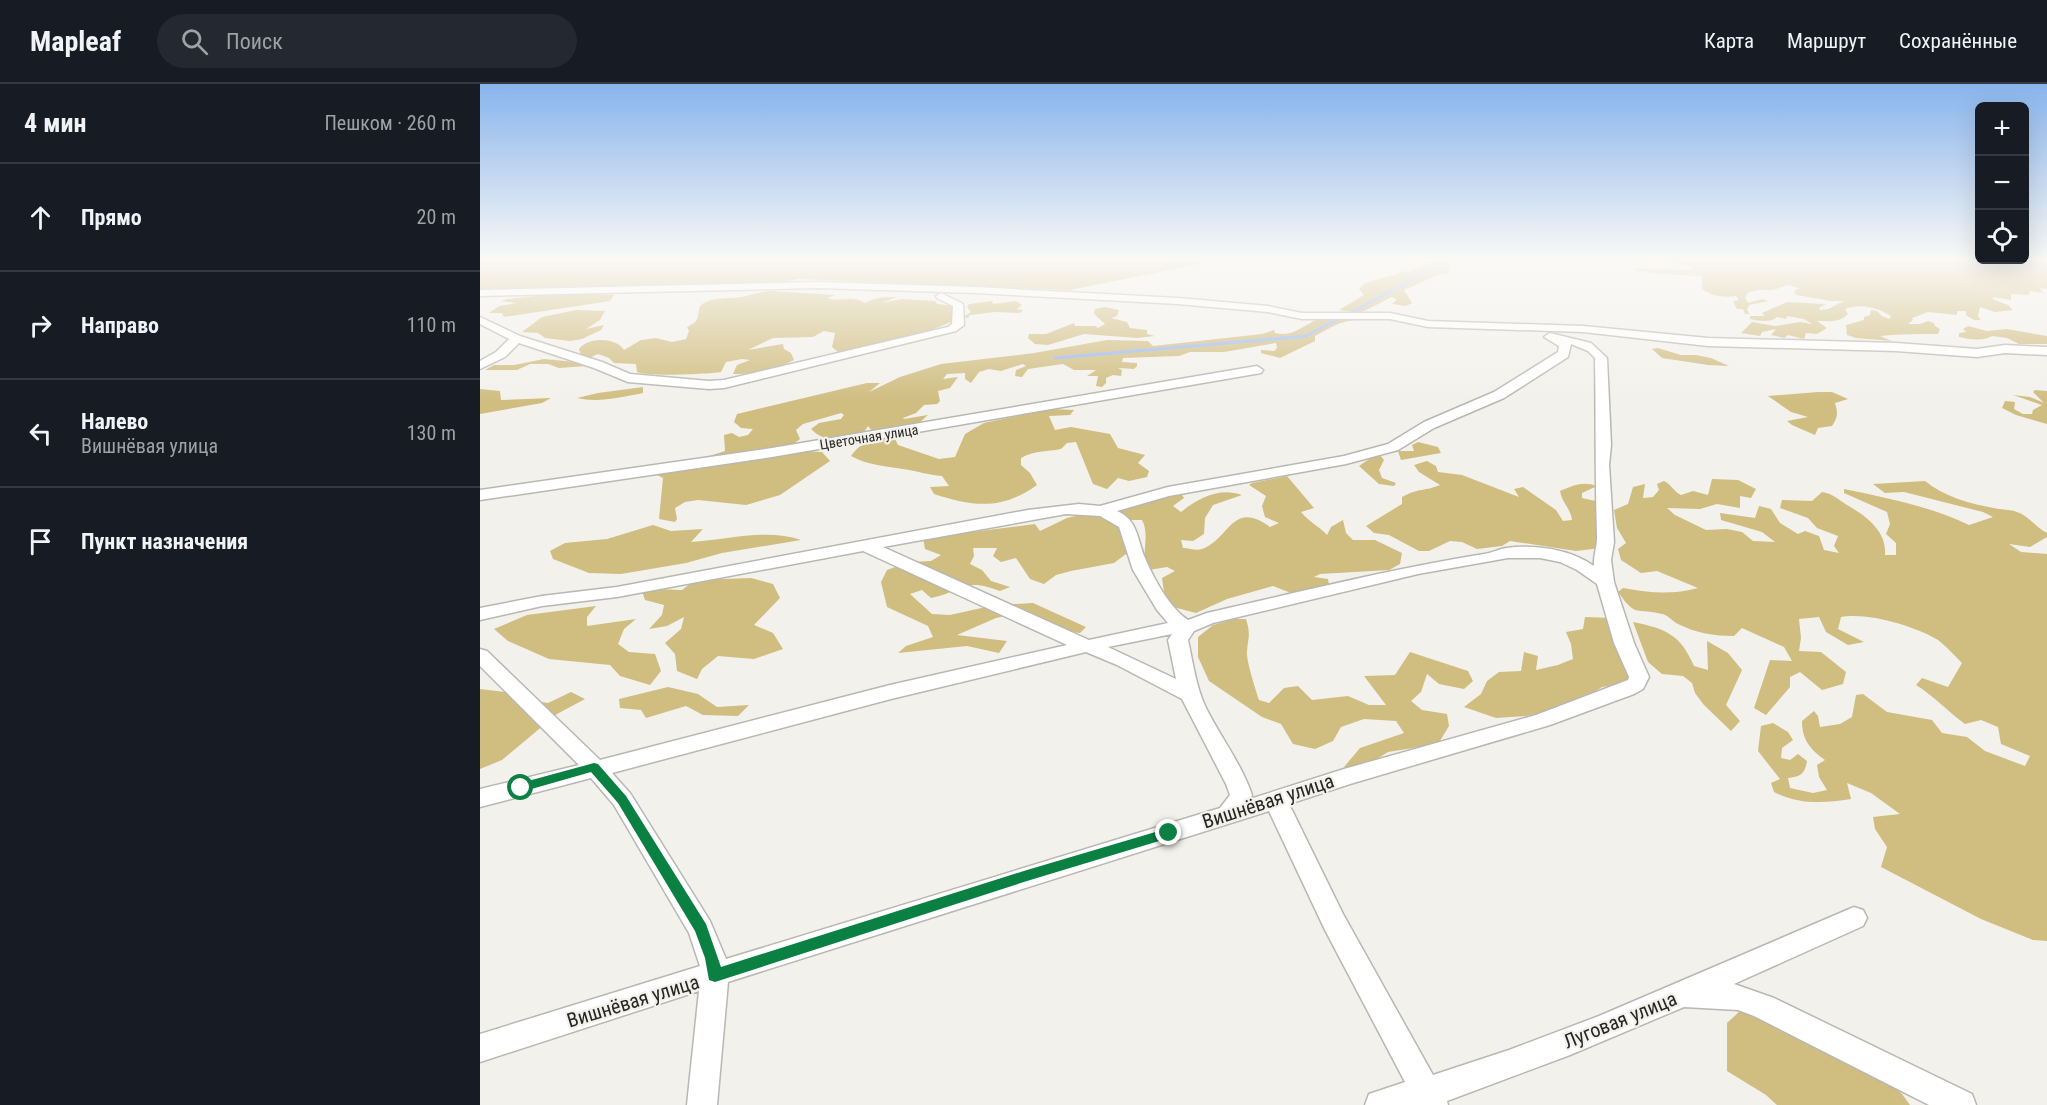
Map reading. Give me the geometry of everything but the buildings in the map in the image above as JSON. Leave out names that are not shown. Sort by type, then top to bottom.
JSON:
[{"type":"street","points":[[480,320],[516,338],[598,365],[628,378],[709,385],[827,361],[952,329],[958,325],[957,307]]},
{"type":"street","points":[[1243,307],[1253,307]]},
{"type":"street","points":[[1248,307],[1302,316],[1372,316],[1383,321],[1478,323],[1521,331],[1622,332],[1718,351],[1814,344],[2047,351]]},
{"type":"street","points":[[1492,327],[1554,333],[1595,349],[1601,358],[1604,550],[1602,560],[1605,582]]},
{"type":"street","points":[[480,614],[542,601],[617,592],[826,551],[866,546],[1028,515],[1070,509],[1099,510],[1168,492],[1346,460],[1393,447],[1430,425],[1499,395],[1564,354],[1564,344],[1554,333]]},
{"type":"street","points":[[481,364],[505,356],[520,346],[523,343],[516,338]]},
{"type":"street","name":"Цветочная улица","points":[[480,495],[640,473],[869,437],[1257,370]]},
{"type":"street","points":[[1099,510],[1112,515],[1126,525],[1135,555],[1172,620],[1187,627]]},
{"type":"street","points":[[866,546],[1125,662],[1191,695]]},
{"type":"street","points":[[480,798],[890,692],[1156,630],[1187,627],[1207,619],[1269,602],[1407,571],[1490,558],[1507,553],[1570,556],[1604,550]]},
{"type":"street","points":[[1540,553],[1565,558],[1583,566],[1605,582]]},
{"type":"street","name":"Вишнёвая улица","points":[[480,1048],[1344,777],[1554,716],[1627,689],[1636,684],[1639,677],[1624,644],[1605,582]]},
{"type":"street","points":[[1187,627],[1179,640],[1191,695],[1210,735],[1238,784],[1241,795],[1228,815]]},
{"type":"street","points":[[480,654],[594,767],[622,799],[701,928],[712,958],[715,975],[702,1105]]},
{"type":"street","points":[[1276,800],[1290,834],[1429,1099]]},
{"type":"street","name":"Луговая улица","points":[[1380,1105],[1429,1099],[1457,1083],[1547,1050],[1676,997],[1854,918]]},
{"type":"street","points":[[1676,997],[1706,995],[1738,997],[1857,1052],[1961,1105]]},
{"type":"shaded area","points":[[498,307],[573,307],[504,317],[502,313],[489,313]]},
{"type":"shaded area","points":[[700,307],[956,307],[958,319],[913,338],[838,352],[832,347],[835,333],[824,331],[813,337],[773,338],[748,350],[783,344],[784,349],[791,353],[794,360],[772,369],[748,374],[733,374],[737,365],[750,360],[742,359],[726,362],[721,372],[678,375],[643,374],[637,372],[636,364],[614,363],[609,358],[598,354],[587,359],[581,355],[579,349],[589,342],[602,340],[615,343],[624,350],[641,340],[656,338],[672,342],[686,339],[689,331],[687,327],[697,319]]},
{"type":"shaded area","points":[[967,307],[1020,307],[1017,309],[1023,310],[1020,313],[995,312],[970,315],[968,318],[963,317],[971,312]]},
{"type":"shaded area","points":[[1105,307],[1119,310],[1117,316],[1111,318],[1127,322],[1130,328],[1147,330],[1147,334],[1155,336],[1137,338],[1084,334],[1048,345],[1035,344],[1028,338],[1029,334],[1046,334],[1074,323],[1075,326],[1098,328],[1105,324],[1094,314],[1095,309]]},
{"type":"shaded area","points":[[1345,307],[1373,307],[1360,313],[1339,310]]},
{"type":"shaded area","points":[[1736,307],[1748,307],[1749,314],[1745,314],[1743,309],[1737,309]]},
{"type":"shaded area","points":[[1776,307],[1821,307],[1820,310],[1833,307],[1854,307],[1845,309],[1848,314],[1841,319],[1817,321],[1827,328],[1817,334],[1806,333],[1804,339],[1788,335],[1784,338],[1771,335],[1776,329],[1762,332],[1760,336],[1741,333],[1752,322],[1775,326],[1800,322],[1812,324],[1804,319],[1787,316],[1786,319],[1777,317],[1768,321],[1750,319],[1750,316],[1765,316],[1762,313]]},
{"type":"shaded area","points":[[1867,307],[2010,307],[2013,310],[1995,312],[1980,307],[1978,316],[1981,320],[1974,320],[1966,315],[1966,311],[1957,311],[1957,315],[1928,312],[1912,318],[1913,320],[1908,324],[1928,321],[1934,323],[1940,329],[1938,334],[1880,336],[1892,341],[1847,335],[1846,325],[1864,320],[1864,317],[1870,315],[1871,310],[1889,319],[1891,316]]},
{"type":"shaded area","points":[[576,310],[605,311],[600,320],[586,329],[604,325],[601,330],[582,339],[570,341],[545,338],[538,333],[522,332],[542,317]]},
{"type":"shaded area","points":[[1331,317],[1355,320],[1330,328],[1315,336],[1315,341],[1280,358],[1261,353],[1261,350],[1274,351],[1277,348],[1276,343],[1224,352],[1190,352],[1179,356],[1123,358],[1122,362],[1137,363],[1137,366],[1134,369],[1118,368],[1122,370],[1121,376],[1113,375],[1106,378],[1106,383],[1102,387],[1096,386],[1098,376],[1087,376],[1096,370],[1074,370],[1063,364],[1028,369],[1022,377],[1015,376],[1016,370],[1026,366],[1023,364],[1001,371],[989,369],[979,372],[971,383],[965,379],[965,373],[947,374],[943,379],[958,377],[950,388],[938,391],[940,401],[937,404],[924,405],[916,413],[903,418],[928,415],[918,424],[873,432],[868,426],[862,435],[835,439],[822,437],[811,429],[819,423],[841,419],[844,415],[841,413],[803,424],[796,430],[800,439],[791,446],[806,451],[822,452],[830,461],[780,495],[746,505],[698,500],[685,502],[675,508],[677,519],[675,522],[659,519],[663,478],[655,474],[684,460],[700,459],[725,451],[724,435],[732,433],[739,437],[748,435],[753,429],[741,428],[734,422],[737,414],[867,383],[880,383],[869,392],[900,377],[941,364],[1034,353],[1107,340],[1148,341],[1153,346],[1262,334],[1274,330],[1275,333],[1285,334],[1294,332],[1314,321]]},
{"type":"shaded area","points":[[1968,326],[1987,331],[2007,329],[2047,336],[2047,344],[2019,344],[2007,338],[1992,336],[1980,339],[1959,337],[1959,333],[1966,332],[1963,329]]},
{"type":"shaded area","points":[[1658,348],[1681,355],[1711,358],[1729,366],[1662,358],[1652,349]]},
{"type":"shaded area","points":[[544,359],[587,363],[587,366],[559,368],[548,364],[530,364],[517,370],[485,370],[494,365],[514,365]]},
{"type":"shaded area","points":[[643,387],[643,393],[618,398],[593,400],[577,398],[598,393]]},
{"type":"shaded area","points":[[480,389],[500,391],[501,400],[551,398],[542,403],[480,414]]},
{"type":"shaded area","points":[[2035,390],[2047,391],[2047,424],[2016,415],[2002,408],[2005,401],[2015,402],[2014,409],[2023,414],[2032,414],[2033,410],[2042,405],[2013,395],[2030,397],[2044,403],[2033,392]]},
{"type":"shaded area","points":[[1832,392],[1848,399],[1835,403],[1837,415],[1832,426],[1818,428],[1815,435],[1787,421],[1808,417],[1791,412],[1768,396]]},
{"type":"shaded area","points":[[1050,409],[1074,410],[1070,415],[1049,416],[1055,430],[1071,427],[1110,434],[1118,448],[1145,455],[1138,463],[1149,471],[1147,477],[1129,481],[1118,478],[1107,489],[1093,484],[1076,442],[1067,443],[1061,449],[1036,452],[1021,458],[1021,465],[1030,473],[1037,485],[1012,499],[987,504],[962,502],[934,494],[930,487],[949,486],[942,476],[876,465],[851,456],[860,447],[870,442],[895,439],[898,445],[939,459],[955,457],[965,434],[984,423]]},
{"type":"shaded area","points":[[1418,442],[1438,447],[1441,453],[1401,460],[1398,451],[1414,451],[1412,445]]},
{"type":"shaded area","points":[[1375,455],[1380,455],[1384,460],[1379,470],[1382,478],[1396,483],[1394,486],[1379,484],[1359,466]]},
{"type":"shaded area","points":[[1427,461],[1436,466],[1438,472],[1462,475],[1519,497],[1514,489],[1523,487],[1556,510],[1563,521],[1572,520],[1560,491],[1578,484],[1597,486],[1582,493],[1582,498],[1600,502],[1601,548],[1576,551],[1510,541],[1502,546],[1477,549],[1462,542],[1450,541],[1429,551],[1419,551],[1389,535],[1374,533],[1366,526],[1402,504],[1402,497],[1440,485],[1419,472],[1414,465]]},
{"type":"shaded area","points":[[1287,476],[1314,508],[1301,512],[1327,535],[1331,527],[1343,520],[1346,533],[1353,540],[1375,540],[1402,553],[1400,564],[1389,570],[1320,574],[1314,577],[1328,579],[1329,585],[1291,593],[1273,586],[1227,599],[1196,613],[1173,607],[1164,592],[1162,578],[1175,571],[1167,567],[1149,570],[1145,558],[1145,533],[1142,520],[1126,520],[1117,512],[1125,505],[1180,492],[1184,498],[1173,506],[1181,512],[1195,502],[1217,493],[1242,495],[1213,505],[1205,518],[1204,534],[1193,541],[1181,540],[1183,548],[1200,550],[1211,544],[1239,519],[1247,517],[1257,519],[1270,527],[1279,523],[1265,517],[1262,506],[1266,496],[1249,485]]},
{"type":"shaded area","points":[[1712,479],[1738,480],[1756,489],[1751,498],[1740,496],[1740,508],[1717,504],[1700,509],[1667,508],[1675,515],[1706,530],[1727,529],[1742,532],[1753,541],[1775,542],[1762,532],[1721,520],[1720,513],[1755,518],[1759,506],[1771,509],[1780,523],[1798,534],[1805,531],[1819,536],[1824,550],[1839,553],[1834,546],[1838,536],[1817,528],[1808,518],[1780,508],[1782,500],[1812,501],[1822,492],[1826,493],[1861,514],[1874,525],[1883,539],[1885,555],[1896,555],[1896,543],[1886,534],[1890,524],[1887,512],[1844,493],[1844,489],[1892,499],[1954,518],[1969,525],[1993,517],[1983,512],[1904,492],[1885,493],[1873,484],[1925,481],[1957,499],[2021,514],[2047,533],[2047,537],[2030,547],[2009,544],[2021,552],[2047,554],[2047,941],[2033,940],[1981,919],[1881,867],[1887,847],[1875,829],[1873,817],[1900,814],[1871,793],[1847,783],[1851,799],[1803,801],[1774,792],[1771,783],[1780,779],[1758,751],[1761,726],[1773,723],[1788,732],[1793,740],[1782,748],[1781,758],[1790,760],[1798,754],[1807,761],[1801,774],[1788,778],[1790,788],[1813,793],[1827,790],[1819,777],[1817,765],[1825,760],[1808,744],[1803,734],[1802,721],[1814,711],[1818,716],[1820,727],[1840,724],[1852,717],[1856,695],[1863,694],[1887,712],[1932,720],[1942,733],[1967,737],[1985,751],[2025,766],[2030,756],[2001,744],[1998,727],[1981,720],[1965,724],[1916,685],[1922,678],[1948,687],[1962,663],[1941,642],[1891,621],[1852,616],[1841,617],[1838,629],[1864,642],[1848,645],[1826,632],[1819,617],[1799,619],[1801,638],[1799,651],[1821,652],[1846,672],[1843,684],[1822,690],[1800,672],[1790,677],[1790,687],[1766,715],[1754,708],[1770,660],[1792,661],[1784,647],[1742,628],[1734,636],[1698,632],[1664,615],[1633,609],[1618,592],[1623,588],[1679,592],[1698,588],[1657,571],[1641,573],[1621,560],[1618,549],[1626,543],[1617,528],[1614,510],[1628,504],[1633,487],[1645,484],[1643,498],[1653,497],[1659,490],[1657,484],[1664,481],[1681,495],[1693,491],[1708,495]]},
{"type":"shaded area","points":[[1096,511],[1121,527],[1130,551],[1114,563],[1056,575],[1044,584],[1030,579],[1016,558],[1001,562],[993,556],[997,548],[973,548],[974,556],[970,564],[982,570],[991,581],[1010,587],[1000,591],[970,585],[931,598],[922,590],[910,594],[932,614],[950,615],[995,605],[1033,603],[1086,627],[1080,633],[1062,631],[1015,614],[996,618],[957,635],[1007,641],[999,653],[967,646],[898,653],[906,646],[933,637],[928,626],[887,607],[881,582],[887,570],[909,562],[931,561],[941,555],[925,549],[923,538],[1035,524],[1040,531],[1067,518]]},
{"type":"shaded area","points":[[653,525],[671,531],[703,529],[691,542],[761,535],[801,540],[722,553],[686,563],[621,574],[589,573],[553,559],[550,551],[565,543],[607,539]]},
{"type":"shaded area","points":[[751,578],[773,584],[780,598],[754,625],[773,633],[783,649],[754,659],[718,656],[702,669],[697,679],[677,671],[675,654],[665,643],[681,629],[684,617],[667,626],[649,629],[662,615],[664,605],[645,600],[642,591],[682,590],[695,580]]},
{"type":"shaded area","points":[[596,606],[587,617],[587,626],[636,619],[624,629],[618,644],[629,652],[655,654],[661,671],[650,685],[620,676],[610,665],[549,659],[508,641],[494,629],[527,615]]},
{"type":"shaded area","points":[[1585,617],[1612,618],[1635,678],[1624,684],[1602,687],[1583,699],[1554,710],[1526,716],[1496,718],[1464,707],[1481,694],[1487,681],[1499,672],[1521,671],[1524,652],[1538,656],[1536,670],[1573,659],[1571,644],[1566,632],[1583,629]]},
{"type":"shaded area","points":[[1234,619],[1246,619],[1249,633],[1247,656],[1251,676],[1259,700],[1269,703],[1284,688],[1298,686],[1312,700],[1348,696],[1369,705],[1386,705],[1364,676],[1395,675],[1410,652],[1468,671],[1473,681],[1464,689],[1439,684],[1427,674],[1421,692],[1411,701],[1422,710],[1447,714],[1449,726],[1438,744],[1388,752],[1358,771],[1344,767],[1360,748],[1404,733],[1396,721],[1364,719],[1341,727],[1333,741],[1315,749],[1293,744],[1281,724],[1262,717],[1209,681],[1198,657],[1198,637],[1213,625]]},
{"type":"shaded area","points":[[1633,622],[1654,627],[1671,635],[1689,655],[1694,666],[1708,670],[1707,641],[1728,653],[1742,670],[1726,705],[1740,721],[1731,731],[1704,705],[1695,693],[1692,683],[1683,676],[1662,674],[1648,662]]},
{"type":"shaded area","points":[[668,687],[698,694],[717,707],[749,705],[738,716],[703,715],[686,706],[646,718],[641,710],[620,708],[619,699]]},
{"type":"shaded area","points":[[480,689],[505,692],[521,699],[548,703],[571,692],[585,699],[557,714],[502,760],[480,769]]},
{"type":"shaded area","points":[[1753,999],[1817,1031],[1860,1057],[1896,1087],[1910,1105],[1777,1105],[1766,1095],[1727,1071],[1727,1023]]},
{"type":"waterway","points":[[1352,312],[1362,307]]},
{"type":"waterway","points":[[1055,358],[1306,336],[1340,318]]},
{"type":"route","points":[[521,788],[594,767],[622,799],[701,928],[712,958],[715,975],[1169,833]]}]
